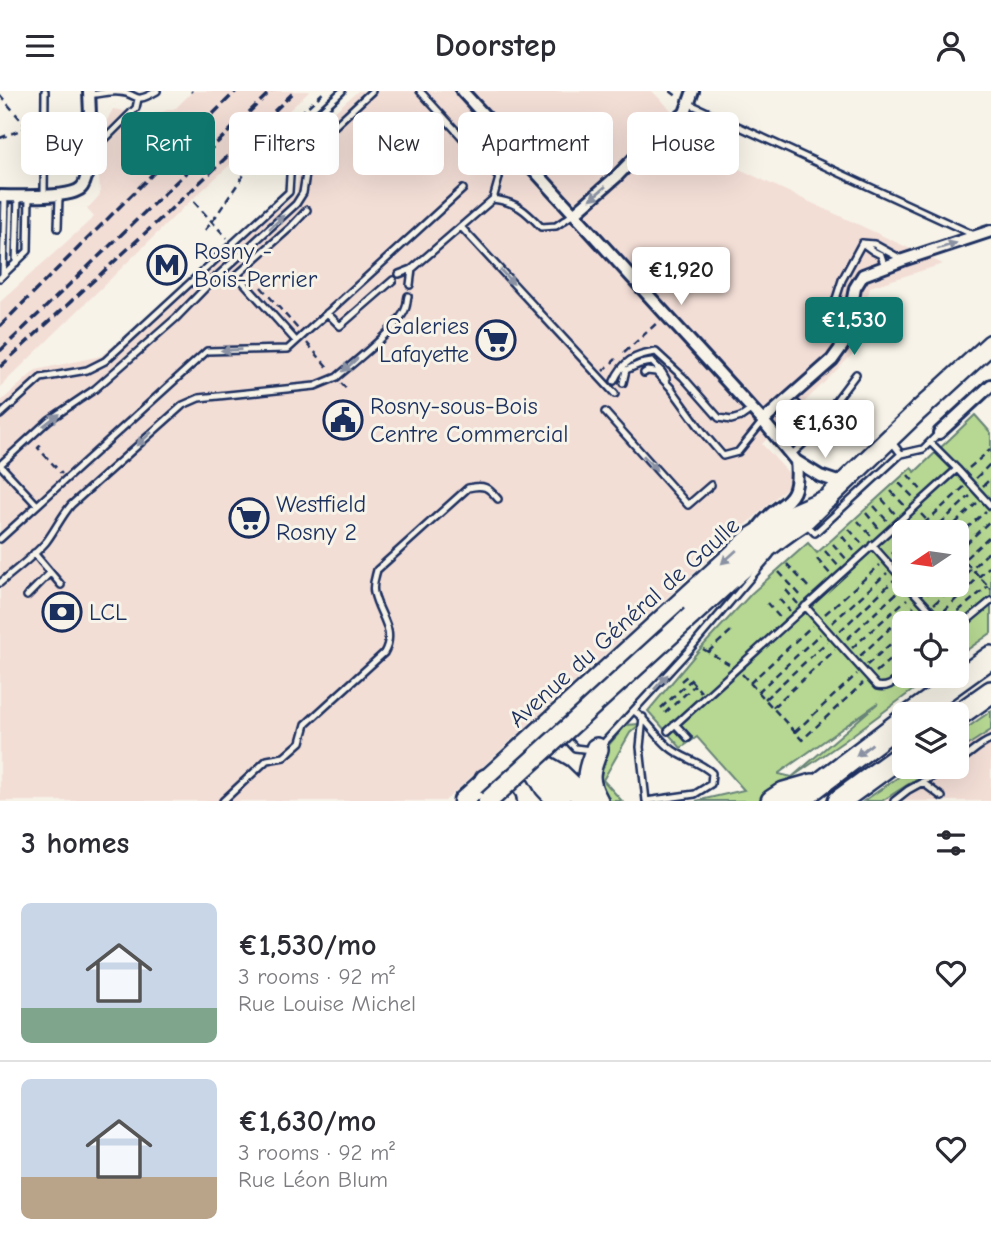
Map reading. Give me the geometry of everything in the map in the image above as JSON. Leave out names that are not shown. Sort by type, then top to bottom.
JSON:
[{"type":"highway","points":[[929,702],[991,657]]},
{"type":"highway","points":[[969,708],[986,697]]},
{"type":"highway","points":[[797,801],[892,729]]},
{"type":"highway","points":[[597,749],[588,775],[597,801]]},
{"type":"highway","points":[[525,753],[546,787],[559,801]]},
{"type":"highway","points":[[525,753],[561,775],[587,801]]},
{"type":"highway","points":[[839,801],[892,762]]},
{"type":"highway","points":[[772,801],[784,793],[824,781]]},
{"type":"highway","points":[[487,790],[505,801]]},
{"type":"main road","name":"Avenue du Général de Gaulle","points":[[463,801],[487,790],[733,577],[798,526],[844,484],[895,446],[991,344]]},
{"type":"main road","name":"Avenue du Général de Gaulle","points":[[487,790],[525,753],[551,721],[752,537],[783,518],[829,498]]},
{"type":"street","points":[[462,91],[645,290],[793,458],[820,476],[844,484]]},
{"type":"street","points":[[575,213],[616,177],[653,139],[685,113],[693,91]]},
{"type":"street","points":[[90,93],[90,112]]},
{"type":"street","points":[[3,196],[69,194],[81,188],[87,175]]},
{"type":"street","points":[[763,421],[832,360],[845,342],[855,288],[863,275],[991,231]]},
{"type":"street","points":[[939,433],[991,385]]},
{"type":"street","points":[[752,537],[764,520],[790,500],[797,477],[793,458]]},
{"type":"lane","points":[[45,91],[45,112]]},
{"type":"lane","points":[[90,93],[117,91],[143,99],[157,91]]},
{"type":"lane","points":[[0,415],[41,379],[87,370],[104,361],[289,192],[292,144],[297,133],[342,91]]},
{"type":"lane","points":[[37,505],[0,465],[49,420],[95,389],[296,204],[303,194],[310,149],[372,91]]},
{"type":"lane","points":[[399,274],[412,269],[494,199],[499,178],[420,91]]},
{"type":"lane","points":[[107,137],[136,108],[138,99]]},
{"type":"lane","points":[[690,104],[976,236]]},
{"type":"lane","points":[[44,175],[44,195]]},
{"type":"lane","points":[[0,539],[207,351],[288,348],[463,190]]},
{"type":"lane","points":[[58,227],[59,195]]},
{"type":"lane","points":[[2,277],[3,196]]},
{"type":"lane","points":[[16,263],[24,196]]},
{"type":"lane","points":[[2,277],[28,251],[24,196]]},
{"type":"lane","points":[[494,199],[509,201],[526,211],[541,227],[556,226],[575,213]]},
{"type":"lane","points":[[296,341],[237,275],[307,210]]},
{"type":"lane","points":[[461,226],[615,394]]},
{"type":"lane","points":[[862,243],[874,244],[903,260]]},
{"type":"lane","points":[[862,243],[881,255],[885,267]]},
{"type":"lane","points":[[823,326],[842,280],[862,243]]},
{"type":"lane","points":[[645,290],[683,254]]},
{"type":"lane","points":[[410,285],[412,269]]},
{"type":"lane","points":[[327,313],[340,326],[393,279]]},
{"type":"lane","points":[[0,583],[44,544],[71,505],[178,408],[199,398],[315,386],[337,377],[398,321],[407,307],[408,296]]},
{"type":"lane","points":[[614,381],[619,370],[631,359],[639,354],[656,352],[683,377],[719,418],[731,420],[752,409]]},
{"type":"lane","points":[[622,383],[626,370],[652,362],[662,372],[705,436],[723,456],[737,452],[763,421]]},
{"type":"lane","points":[[644,373],[656,372],[671,387]]},
{"type":"lane","points":[[793,458],[856,374]]},
{"type":"lane","points":[[797,404],[810,420],[813,431]]},
{"type":"lane","points":[[605,412],[688,505],[711,485]]},
{"type":"lane","points":[[551,721],[575,748],[597,749],[690,649],[798,526],[815,533],[895,446],[922,449],[939,433]]},
{"type":"lane","points":[[930,442],[991,506]]},
{"type":"lane","points":[[901,520],[957,469]]},
{"type":"lane","points":[[223,801],[267,760],[284,757],[301,742],[306,724],[384,653],[389,644],[390,633],[374,593],[377,570],[468,488],[478,486],[489,489],[498,499]]},
{"type":"lane","points":[[668,730],[892,527]]},
{"type":"lane","points":[[872,546],[892,567]]},
{"type":"lane","points":[[34,553],[61,585]]},
{"type":"lane","points":[[27,596],[50,573]]},
{"type":"lane","points":[[918,597],[931,611]]},
{"type":"lane","points":[[969,619],[991,601]]},
{"type":"lane","points":[[805,606],[877,686],[883,688],[892,683]]},
{"type":"lane","points":[[634,711],[643,717],[670,749],[704,765],[712,773],[711,784],[695,794],[646,801],[640,747],[643,717]]},
{"type":"lane","points":[[675,724],[688,738]]},
{"type":"lane","points":[[969,756],[979,745],[991,740]]},
{"type":"lane","points":[[894,801],[928,779]]},
{"type":"lane","points":[[922,782],[942,797]]},
{"type":"path","points":[[302,112],[325,91]]},
{"type":"path","points":[[0,95],[21,122]]},
{"type":"path","points":[[0,138],[21,130]]},
{"type":"path","points":[[205,230],[244,175]]},
{"type":"path","points":[[194,202],[228,239]]},
{"type":"path","points":[[258,284],[295,324]]},
{"type":"path","points":[[598,376],[667,315]]},
{"type":"path","points":[[310,347],[348,391]]},
{"type":"path","points":[[41,446],[38,448],[62,474]]},
{"type":"path","points":[[962,475],[990,450]]},
{"type":"path","points":[[928,520],[991,463]]},
{"type":"path","points":[[908,475],[926,496]]},
{"type":"path","points":[[899,483],[926,520]]},
{"type":"path","points":[[945,520],[976,490]]},
{"type":"path","points":[[891,491],[914,507]]},
{"type":"path","points":[[959,520],[983,498]]},
{"type":"path","points":[[882,499],[901,520]]},
{"type":"path","points":[[874,506],[892,527]]},
{"type":"path","points":[[970,525],[991,506]]},
{"type":"path","points":[[866,513],[884,534]]},
{"type":"path","points":[[970,540],[991,520]]},
{"type":"path","points":[[858,521],[872,546]]},
{"type":"path","points":[[849,529],[872,546]]},
{"type":"path","points":[[970,554],[991,535]]},
{"type":"path","points":[[842,536],[859,557]]},
{"type":"path","points":[[833,544],[851,564]]},
{"type":"path","points":[[988,586],[972,568],[991,550]]},
{"type":"path","points":[[825,551],[843,572]]},
{"type":"path","points":[[750,683],[892,554]]},
{"type":"path","points":[[817,559],[835,579]]},
{"type":"path","points":[[787,564],[816,596]]},
{"type":"path","points":[[949,611],[991,565]]},
{"type":"path","points":[[758,692],[892,567]]},
{"type":"path","points":[[779,572],[805,606]]},
{"type":"path","points":[[954,611],[988,586],[991,579]]},
{"type":"path","points":[[765,699],[892,582]]},
{"type":"path","points":[[786,590],[805,606]]},
{"type":"path","points":[[773,707],[892,597]]},
{"type":"path","points":[[846,652],[908,597]]},
{"type":"path","points":[[854,661],[924,597]]},
{"type":"path","points":[[779,599],[794,616]]},
{"type":"path","points":[[767,603],[786,624]]},
{"type":"path","points":[[708,652],[732,630]]},
{"type":"path","points":[[795,731],[892,642]]},
{"type":"path","points":[[703,649],[737,669],[802,740],[892,658]]},
{"type":"path","points":[[681,681],[687,676],[706,697]]},
{"type":"path","points":[[661,708],[691,680]]},
{"type":"path","points":[[665,713],[695,685]]},
{"type":"shaded area","points":[[193,91],[310,91],[287,112],[229,112],[229,166],[0,387],[0,302],[94,217],[87,209],[100,195],[99,175],[107,175],[107,120],[113,109],[132,112],[121,112],[121,175],[215,175],[215,112],[161,112],[176,108]]},
{"type":"shaded area","points":[[358,91],[652,91],[673,112],[627,112],[627,175],[739,175],[739,169],[943,264],[870,287],[856,351],[762,444],[795,480],[445,801],[0,801],[0,402],[36,370],[101,356],[296,194],[298,175],[339,175],[339,112],[334,112]]},
{"type":"shaded area","points":[[991,722],[991,801],[878,801],[910,779],[969,779],[969,738]]},
{"type":"green space","points":[[975,415],[991,433],[991,633],[969,649],[969,611],[892,611],[892,688],[916,688],[897,702],[892,702],[892,706],[792,777],[786,788],[763,801],[696,801],[744,790],[697,737],[681,748],[648,711],[752,593],[808,543],[817,553],[911,468],[915,472]],"holes":[[[878,703],[792,777],[779,773]]]},
{"type":"green space","points":[[991,711],[991,730],[969,744],[969,727]]},
{"type":"green space","points":[[640,724],[630,733],[603,780],[622,801],[606,801],[595,769],[601,754],[626,725]]},
{"type":"green space","points":[[896,779],[916,779],[882,801],[864,801]]},
{"type":"railway","points":[[0,326],[236,91]]},
{"type":"railway","points":[[0,351],[271,91]]},
{"type":"railway","points":[[0,367],[295,91]]},
{"type":"place","name":"Rosny - Bois-Perrier","points":[[167,265]]},
{"type":"place","name":"Galeries Lafayette","points":[[496,340]]},
{"type":"place","name":"Rosny-sous-Bois Centre Commercial","points":[[343,420]]},
{"type":"place","name":"Westfield Rosny 2","points":[[249,518]]},
{"type":"place","name":"LCL","points":[[62,612]]}]
